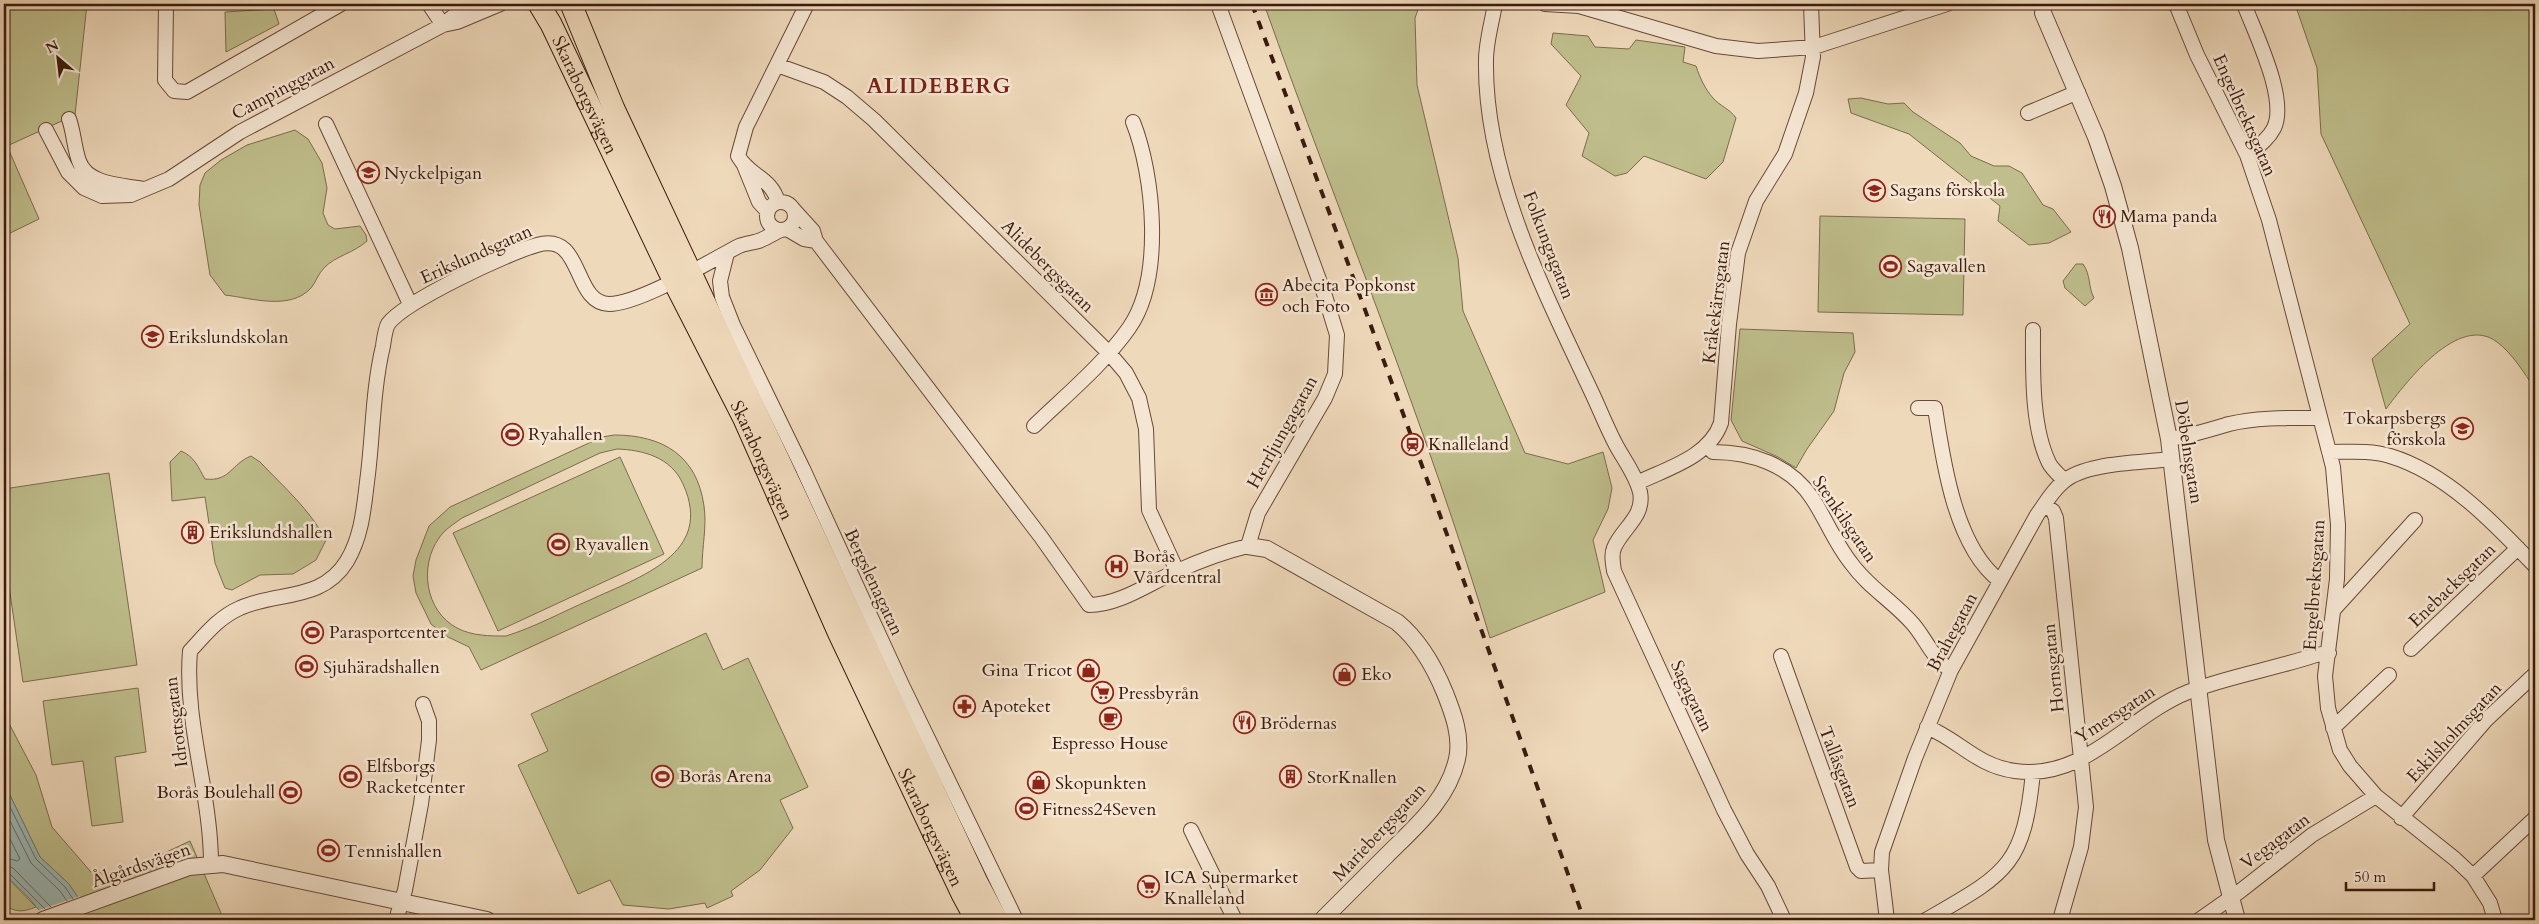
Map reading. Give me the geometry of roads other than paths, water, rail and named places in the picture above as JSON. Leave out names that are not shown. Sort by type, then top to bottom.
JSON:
[{"type":"main road","name":"Skaraborgsvägen","points":[[539,4],[551,24],[672,280],[744,419],[839,634],[976,920]]},
{"type":"main road","name":"Skaraborgsvägen","points":[[571,4],[614,109],[692,271],[976,882],[997,920]]},
{"type":"street","points":[[166,4],[166,80],[174,91],[187,92],[341,4]]},
{"type":"street","points":[[429,4],[443,25]]},
{"type":"street","name":"Campinggatan","points":[[443,25],[453,14],[468,4]]},
{"type":"street","name":"Campinggatan","points":[[46,130],[68,172],[84,188],[102,196],[131,195],[170,179],[240,132],[443,25],[457,22],[500,4]]},
{"type":"street","points":[[807,4],[745,129],[738,156],[772,226],[816,242]]},
{"type":"street","name":"Herrljungagatan","points":[[1218,4],[1322,287],[1337,336],[1335,374],[1325,398],[1258,513],[1248,546]]},
{"type":"street","name":"Folkungagatan","points":[[1495,4],[1486,59],[1489,111],[1498,158],[1533,262],[1556,316],[1616,444],[1637,483]]},
{"type":"street","points":[[1545,4],[1579,6],[1716,46],[1758,51],[1814,47],[1947,4]]},
{"type":"street","name":"Kråkekärrsgatan","points":[[1637,483],[1697,454],[1717,434],[1721,422],[1729,324],[1738,253],[1756,200],[1785,154],[1806,93],[1814,47],[1811,4]]},
{"type":"street","name":"Engelbrektsgatan","points":[[2176,4],[2197,55],[2247,155],[2268,220],[2333,467],[2338,525],[2335,608],[2325,676],[2333,728],[2345,758],[2376,796],[2401,818],[2455,859],[2473,876],[2490,903],[2496,920]]},
{"type":"street","points":[[2244,4],[2278,102],[2274,127],[2268,138],[2247,155]]},
{"type":"street","name":"Döbelnsgatan","points":[[2041,8],[2078,92],[2110,178],[2127,239],[2169,439],[2216,840],[2237,920]]},
{"type":"street","name":"Alidebergsgatan","points":[[777,65],[824,82],[847,97],[874,120],[1109,353],[1130,379],[1139,398],[1146,429],[1149,510],[1176,572]]},
{"type":"street","points":[[2028,113],[2078,92]]},
{"type":"street","points":[[68,119],[73,131],[79,162],[89,175],[103,181],[144,190]]},
{"type":"street","points":[[1034,426],[1109,353],[1130,326],[1146,293],[1150,258],[1151,203],[1148,172],[1133,122]]},
{"type":"street","points":[[326,124],[410,304]]},
{"type":"street","points":[[743,165],[774,189],[778,202]]},
{"type":"street","points":[[778,202],[788,204],[813,231],[816,242],[1036,530],[1089,605],[1101,605],[1226,551],[1248,546]]},
{"type":"street","points":[[742,245],[759,230],[778,202]]},
{"type":"street","points":[[672,280],[742,245],[761,240],[784,229],[794,222],[793,209]]},
{"type":"street","name":"Erikslundsgatan","points":[[374,405],[377,373],[388,325],[410,304],[469,274],[539,244],[560,246],[569,253],[587,290],[600,302],[608,304],[624,301],[672,280]]},
{"type":"street","name":"Bergslenagatan","points":[[727,253],[720,281],[722,296],[733,325],[803,469],[906,694],[1016,920]]},
{"type":"street","points":[[2033,330],[2034,392],[2041,437],[2049,464],[2064,480]]},
{"type":"street","name":"Idrottsgatan","points":[[211,864],[210,830],[189,693],[190,651],[230,612],[262,600],[297,595],[328,581],[341,569],[347,560],[361,527],[374,405]]},
{"type":"street","points":[[1918,408],[1935,408],[1942,455],[1958,512],[1978,558],[1986,570],[2000,581]]},
{"type":"street","points":[[2169,439],[2198,435],[2230,424],[2250,421],[2319,418]]},
{"type":"street","name":"Stenkilsgatan","points":[[1707,446],[1713,452],[1736,452],[1774,464],[1795,479],[1811,496],[1850,562],[1862,577],[1905,614],[1924,636],[1942,665],[1951,670]]},
{"type":"street","points":[[2329,452],[2369,452],[2390,456],[2424,472],[2476,509],[2535,566]]},
{"type":"street","name":"Brahegatan","points":[[1887,920],[1881,870],[1886,838],[1927,727],[1951,670],[2044,505],[2064,480],[2077,473],[2096,468],[2171,459]]},
{"type":"street","name":"Sagagatan","points":[[1637,483],[1641,504],[1637,515],[1614,548],[1612,558],[1614,571],[1724,810],[1747,854],[1768,886],[1784,920]]},
{"type":"street","name":"Hornsgatan","points":[[2044,505],[2053,511],[2056,518],[2086,807],[2082,839],[2060,920]]},
{"type":"street","points":[[2335,608],[2415,520]]},
{"type":"street","name":"Mariebergsgatan","points":[[1248,546],[1267,549],[1397,622],[1407,630],[1421,646],[1441,684],[1457,730],[1457,758],[1441,796],[1422,819],[1322,920]]},
{"type":"street","name":"Enebacksgatan","points":[[2411,649],[2518,548]]},
{"type":"street","name":"Ymersgatan","points":[[1927,727],[1986,763],[2015,771],[2033,772],[2064,766],[2081,759],[2110,742],[2160,705],[2199,689],[2316,655],[2329,654]]},
{"type":"street","name":"Tallåsgatan","points":[[1781,656],[1858,867],[1861,871],[1881,870]]},
{"type":"street","name":"Eskilsholmsgatan","points":[[2401,818],[2486,720],[2535,674]]},
{"type":"street","points":[[2333,728],[2389,675]]},
{"type":"street","points":[[396,920],[414,848],[429,740],[429,721],[423,704]]},
{"type":"street","points":[[1926,920],[1994,879],[2011,860],[2024,831],[2033,772]]},
{"type":"street","name":"Vegagatan","points":[[2199,920],[2231,898],[2312,835],[2376,796]]},
{"type":"street","points":[[2473,876],[2535,818]]},
{"type":"street","points":[[1191,830],[1235,920]]},
{"type":"street","name":"Ålgårdsvägen","points":[[43,920],[189,868],[211,864],[256,869],[487,920]]},
{"type":"water","points":[[4,783],[40,857],[69,884],[93,920],[47,920],[29,898],[4,874]]},
{"type":"railway","points":[[1252,4],[1420,461],[1584,920]]},
{"type":"place","name":"Nyckelpigan","points":[[368,173]]},
{"type":"place","name":"Sagans förskola","points":[[1874,190]]},
{"type":"place","name":"Mama panda","points":[[2104,216]]},
{"type":"place","name":"Sagavallen","points":[[1891,266]]},
{"type":"place","name":"Abecita Popkonst och Foto","points":[[1266,295]]},
{"type":"place","name":"Erikslundskolan","points":[[152,337]]},
{"type":"place","name":"Tokarpsbergs förskola","points":[[2462,428]]},
{"type":"place","name":"Ryahallen","points":[[512,434]]},
{"type":"place","name":"Knalleland","points":[[1412,444]]},
{"type":"place","name":"Erikslundshallen","points":[[193,532]]},
{"type":"place","name":"Ryavallen","points":[[559,544]]},
{"type":"place","name":"Borås Vårdcentral","points":[[1117,566]]},
{"type":"place","name":"Parasportcenter","points":[[313,632]]},
{"type":"place","name":"Sjuhäradshallen","points":[[307,667]]},
{"type":"place","name":"Gina Tricot","points":[[1088,670]]},
{"type":"place","name":"Eko","points":[[1345,674]]},
{"type":"place","name":"Pressbyrån","points":[[1102,693]]},
{"type":"place","name":"Apoteket","points":[[965,706]]},
{"type":"place","name":"Espresso House","points":[[1110,718]]},
{"type":"place","name":"Brödernas","points":[[1244,723]]},
{"type":"place","name":"Elfsborgs Racketcenter","points":[[350,776]]},
{"type":"place","name":"Borås Arena","points":[[663,776]]},
{"type":"place","name":"StorKnallen","points":[[1291,777]]},
{"type":"place","name":"Skopunkten","points":[[1039,783]]},
{"type":"place","name":"Borås Boulehall","points":[[291,792]]},
{"type":"place","name":"Fitness24Seven","points":[[1026,809]]},
{"type":"place","name":"Tennishallen","points":[[328,851]]},
{"type":"place","name":"ICA Supermarket Knalleland","points":[[1148,887]]},
{"type":"district","name":"ALIDEBERG","points":[[939,85]]}]
